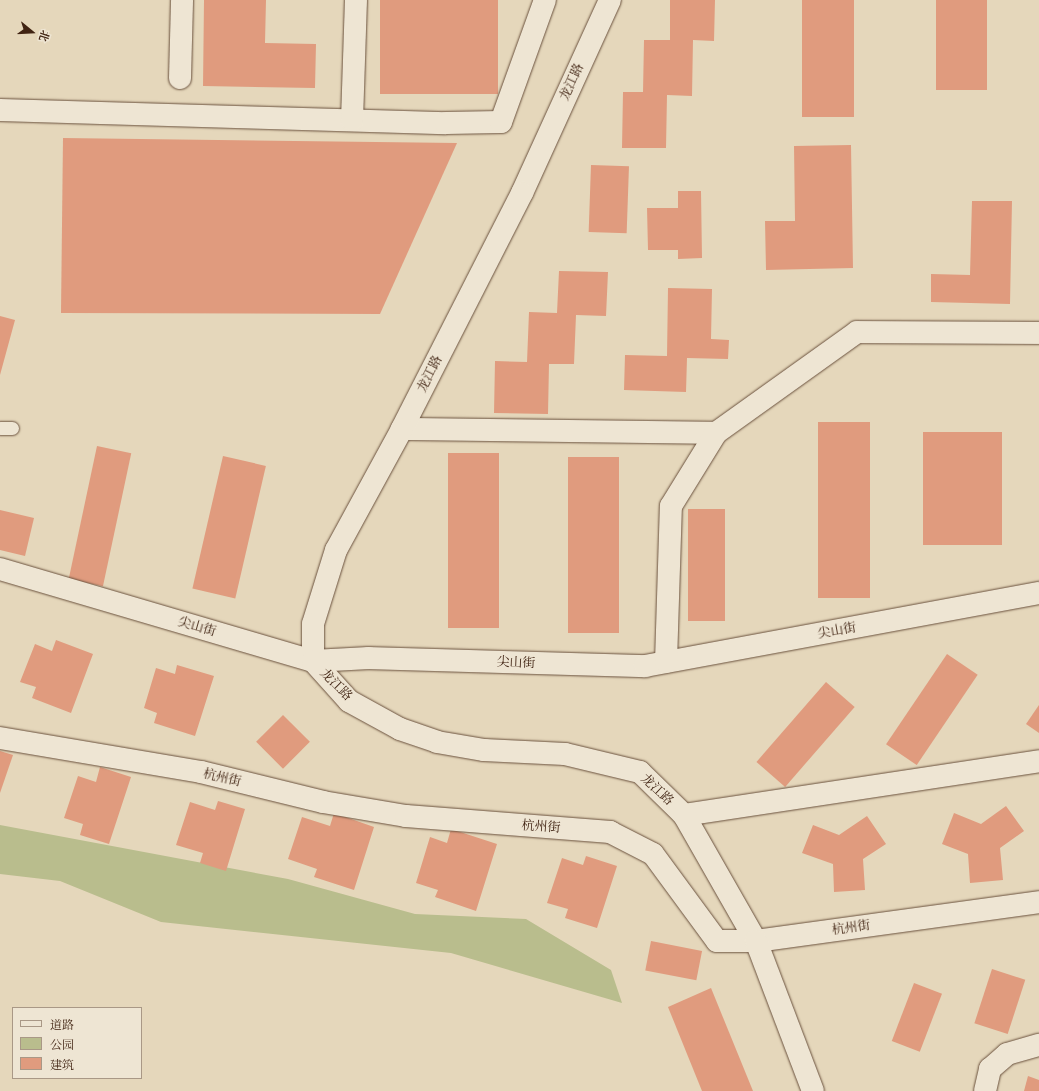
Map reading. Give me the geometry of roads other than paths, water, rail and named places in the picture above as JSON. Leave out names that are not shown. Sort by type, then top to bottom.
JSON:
[{"type":"street","points":[[180,78],[182,0]]},
{"type":"street","points":[[352,120],[356,0]]},
{"type":"street","points":[[0,110],[352,120],[501,122],[545,0]]},
{"type":"street","name":"龙江路","points":[[610,0],[522,193],[402,429],[336,550],[313,624],[313,661],[349,701],[400,729],[437,742],[484,750],[565,754],[640,772],[684,815],[756,941],[813,1091]]},
{"type":"street","points":[[666,662],[671,506],[716,433],[857,332],[1039,333]]},
{"type":"street","points":[[402,429],[716,433]]},
{"type":"street","name":"尖山街","points":[[0,569],[313,661],[370,658],[645,666],[1039,593]]},
{"type":"street","name":"杭州街","points":[[0,738],[201,772],[322,802],[406,816],[610,832],[653,854],[717,941],[756,941],[1039,902]]},
{"type":"street","points":[[684,815],[1039,760]]},
{"type":"street","points":[[985,1091],[990,1069],[1007,1054],[1039,1045]]}]
